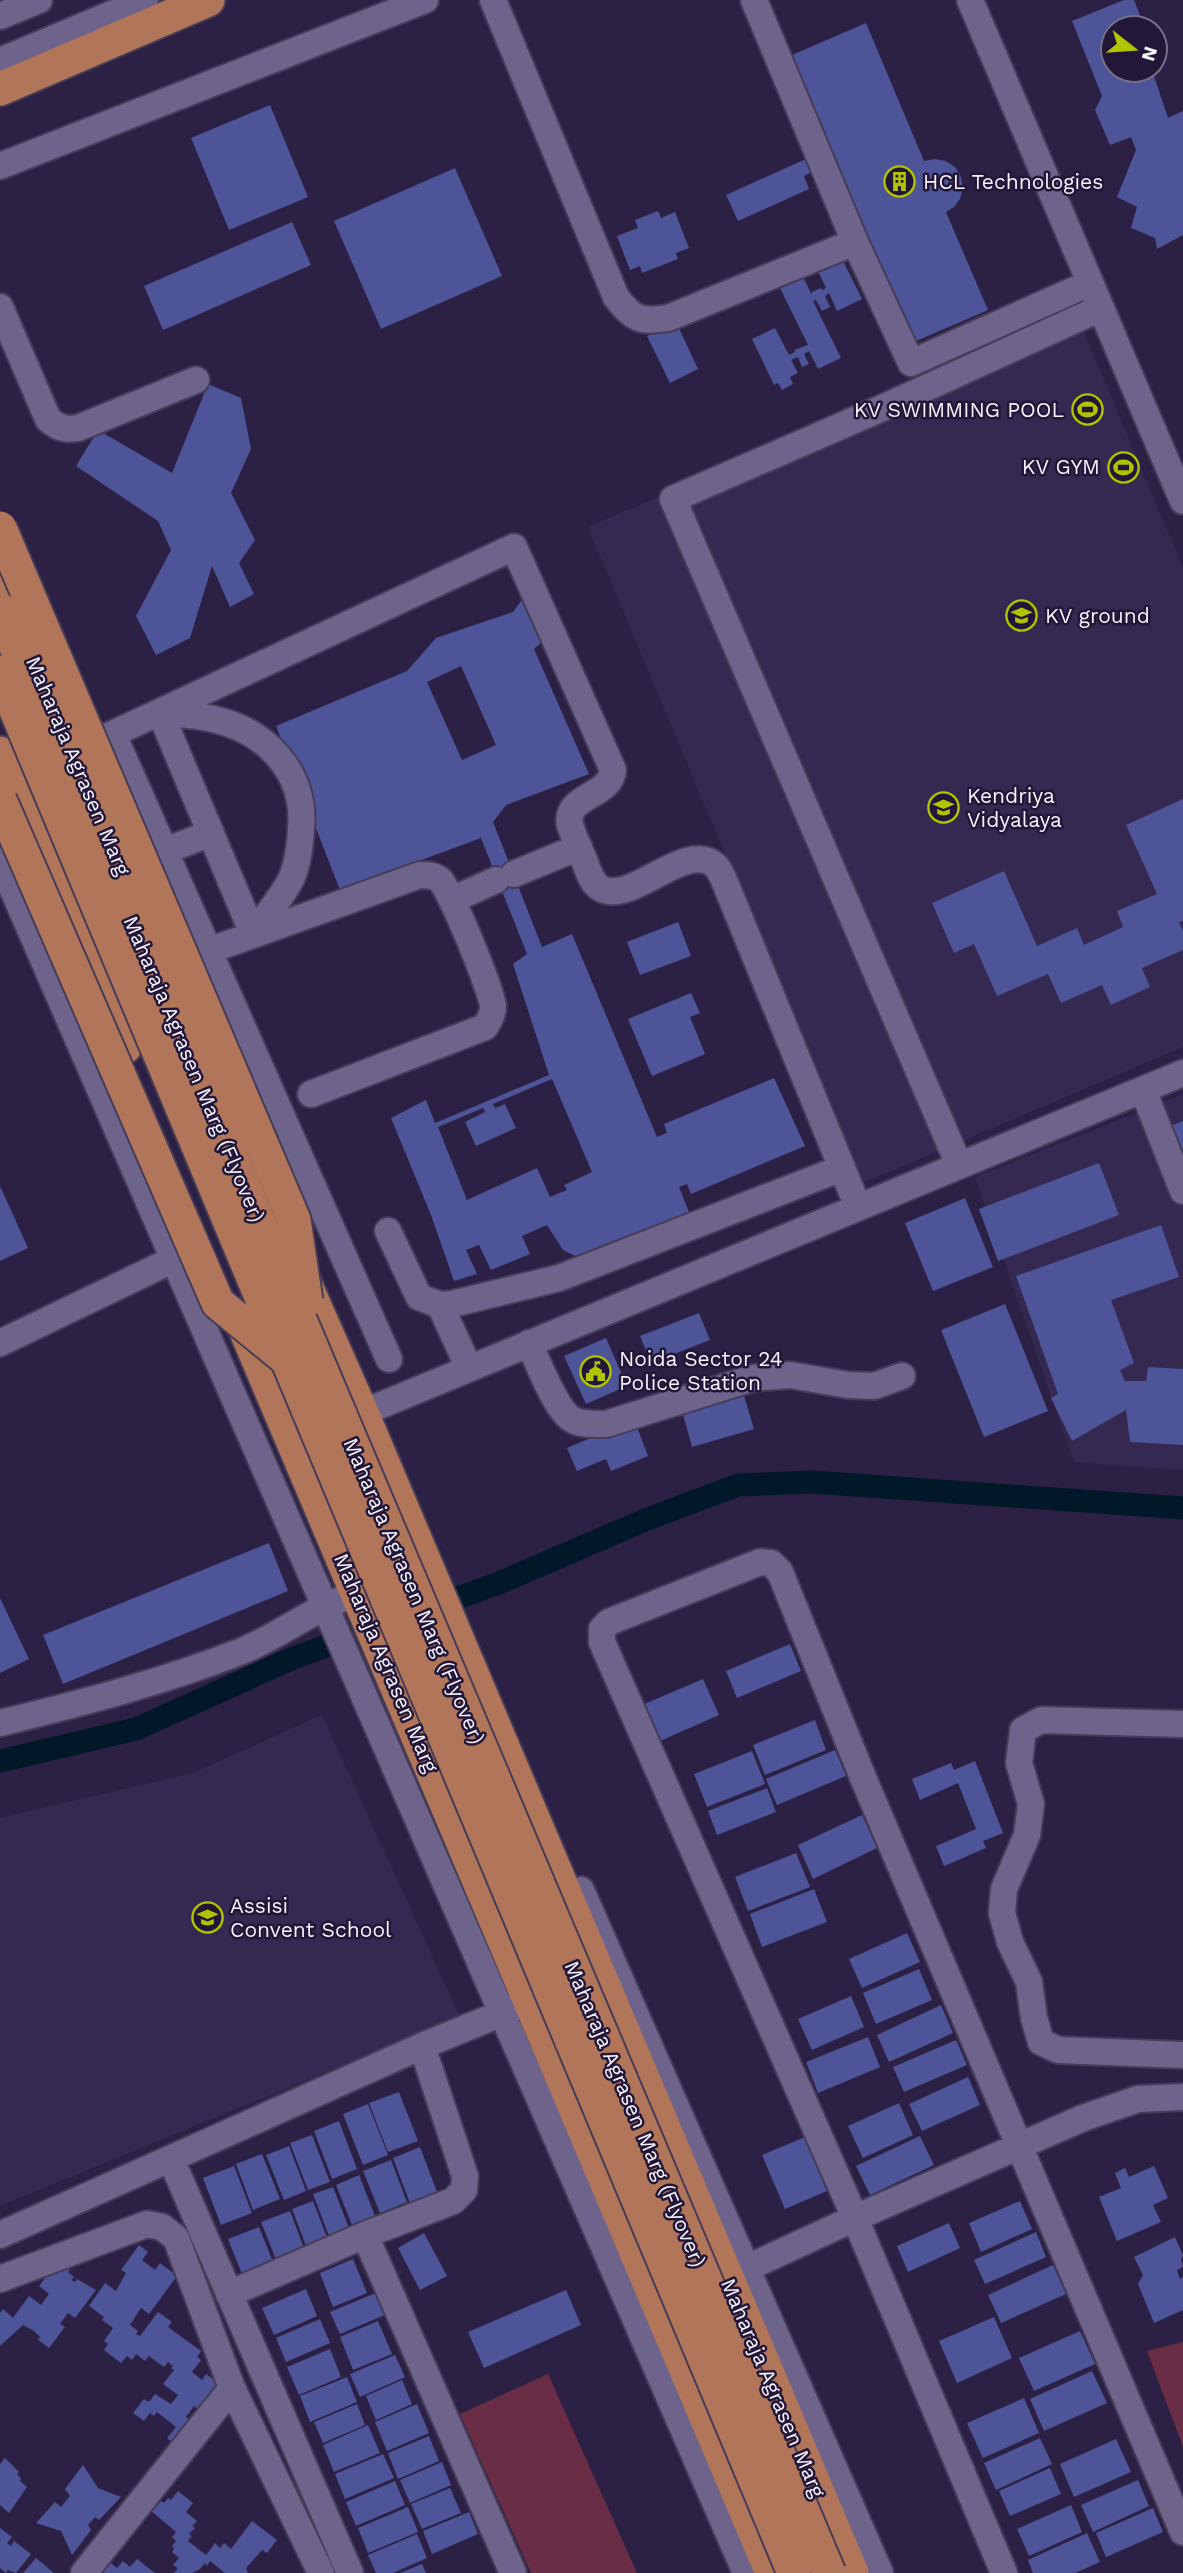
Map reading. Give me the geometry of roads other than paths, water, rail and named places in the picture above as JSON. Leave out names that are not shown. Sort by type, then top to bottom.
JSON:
[{"type":"main road","points":[[0,89],[208,0]]},
{"type":"main road","points":[[0,528],[294,1220],[300,1355]]},
{"type":"main road","name":"Maharaja Agrasen Marg","points":[[0,581],[71,753],[362,1413],[456,1641],[659,2116],[737,2273],[852,2573]]},
{"type":"main road","name":"Maharaja Agrasen Marg (Flyover)","points":[[0,609],[300,1355],[770,2573]]},
{"type":"main road","name":"Maharaja Agrasen Marg (Flyover)","points":[[0,672],[829,2573]]},
{"type":"main road","name":"Maharaja Agrasen Marg","points":[[0,753],[390,1674],[516,2007],[591,2146],[770,2573]]},
{"type":"main road","points":[[0,800],[218,1303],[300,1355]]},
{"type":"main road","points":[[591,2146],[659,2116]]},
{"type":"street","points":[[0,16],[39,0]]},
{"type":"street","points":[[0,61],[145,0]]},
{"type":"street","points":[[0,166],[425,0]]},
{"type":"street","points":[[493,0],[616,297],[629,315],[648,320],[668,318],[855,242]]},
{"type":"street","points":[[754,0],[855,242],[911,363],[1090,283]]},
{"type":"street","points":[[976,2],[1090,283],[1183,501]]},
{"type":"street","points":[[0,307],[48,419],[57,427],[66,430],[78,428],[196,380]]},
{"type":"street","points":[[959,1166],[673,499],[904,399],[1101,308]]},
{"type":"street","points":[[71,753],[514,547],[612,770],[612,779],[606,786],[577,804],[571,811],[570,822],[591,877],[598,887],[610,891],[624,889],[688,860],[702,860],[715,865],[730,892],[858,1207]]},
{"type":"street","points":[[160,712],[253,934]]},
{"type":"street","points":[[160,712],[214,719],[244,730],[272,748],[284,763],[298,789],[302,818],[300,850],[291,880],[253,934]]},
{"type":"street","points":[[113,734],[389,1359]]},
{"type":"street","points":[[165,852],[211,833]]},
{"type":"street","points":[[452,900],[579,847]]},
{"type":"street","points":[[0,860],[326,1607],[516,2007],[770,2573]]},
{"type":"street","points":[[208,951],[420,875],[432,875],[440,880],[452,900],[493,1006],[491,1018],[485,1027],[311,1094]]},
{"type":"street","points":[[362,1413],[1183,1073]]},
{"type":"street","points":[[1143,1090],[1183,1191]]},
{"type":"street","points":[[388,1231],[419,1297],[440,1305],[559,1278],[842,1168]]},
{"type":"street","points":[[0,1343],[208,1243]]},
{"type":"street","points":[[440,1305],[469,1368]]},
{"type":"street","points":[[528,1343],[559,1405],[571,1419],[588,1424],[606,1424],[753,1378],[790,1375],[848,1385],[874,1386],[902,1376]]},
{"type":"street","points":[[1004,2573],[855,2218],[602,1642],[602,1629],[609,1622],[760,1562],[771,1563],[780,1572],[870,1792],[1183,2532]]},
{"type":"street","points":[[0,1723],[102,1698],[199,1667],[245,1650],[326,1607],[357,1595]]},
{"type":"street","points":[[476,1685],[505,1715],[737,2273],[880,2573]]},
{"type":"street","points":[[1183,1724],[1041,1720],[1023,1730],[1019,1763],[1031,1804],[1027,1835],[1004,1889],[1002,1913],[1010,1942],[1029,1982],[1034,2018],[1041,2042],[1058,2050],[1183,2055]]},
{"type":"street","points":[[0,2235],[422,2046],[516,2007]]},
{"type":"street","points":[[229,2294],[365,2235],[453,2201],[464,2190],[465,2176],[422,2046]]},
{"type":"street","points":[[737,2273],[1083,2118],[1138,2099],[1183,2097]]},
{"type":"street","points":[[171,2159],[350,2573]]},
{"type":"street","points":[[0,2279],[147,2224],[162,2227],[176,2238],[232,2388],[321,2573]]},
{"type":"street","points":[[365,2235],[513,2573]]},
{"type":"street","points":[[84,2573],[232,2388]]},
{"type":"waterway","points":[[430,1608],[499,1583],[645,1520],[738,1485],[812,1482],[1183,1508]]},
{"type":"waterway","points":[[0,1761],[136,1729],[291,1659],[329,1645]]},
{"type":"place","name":"HCL Technologies","points":[[900,182]]},
{"type":"place","name":"KV SWIMMING POOL","points":[[1087,410]]},
{"type":"place","name":"KV GYM","points":[[1123,467]]},
{"type":"place","name":"KV ground","points":[[1022,616]]},
{"type":"place","name":"Kendriya Vidyalaya","points":[[944,808]]},
{"type":"place","name":"Noida Sector 24 Police Station","points":[[596,1371]]},
{"type":"place","name":"Assisi Convent School","points":[[207,1918]]}]
